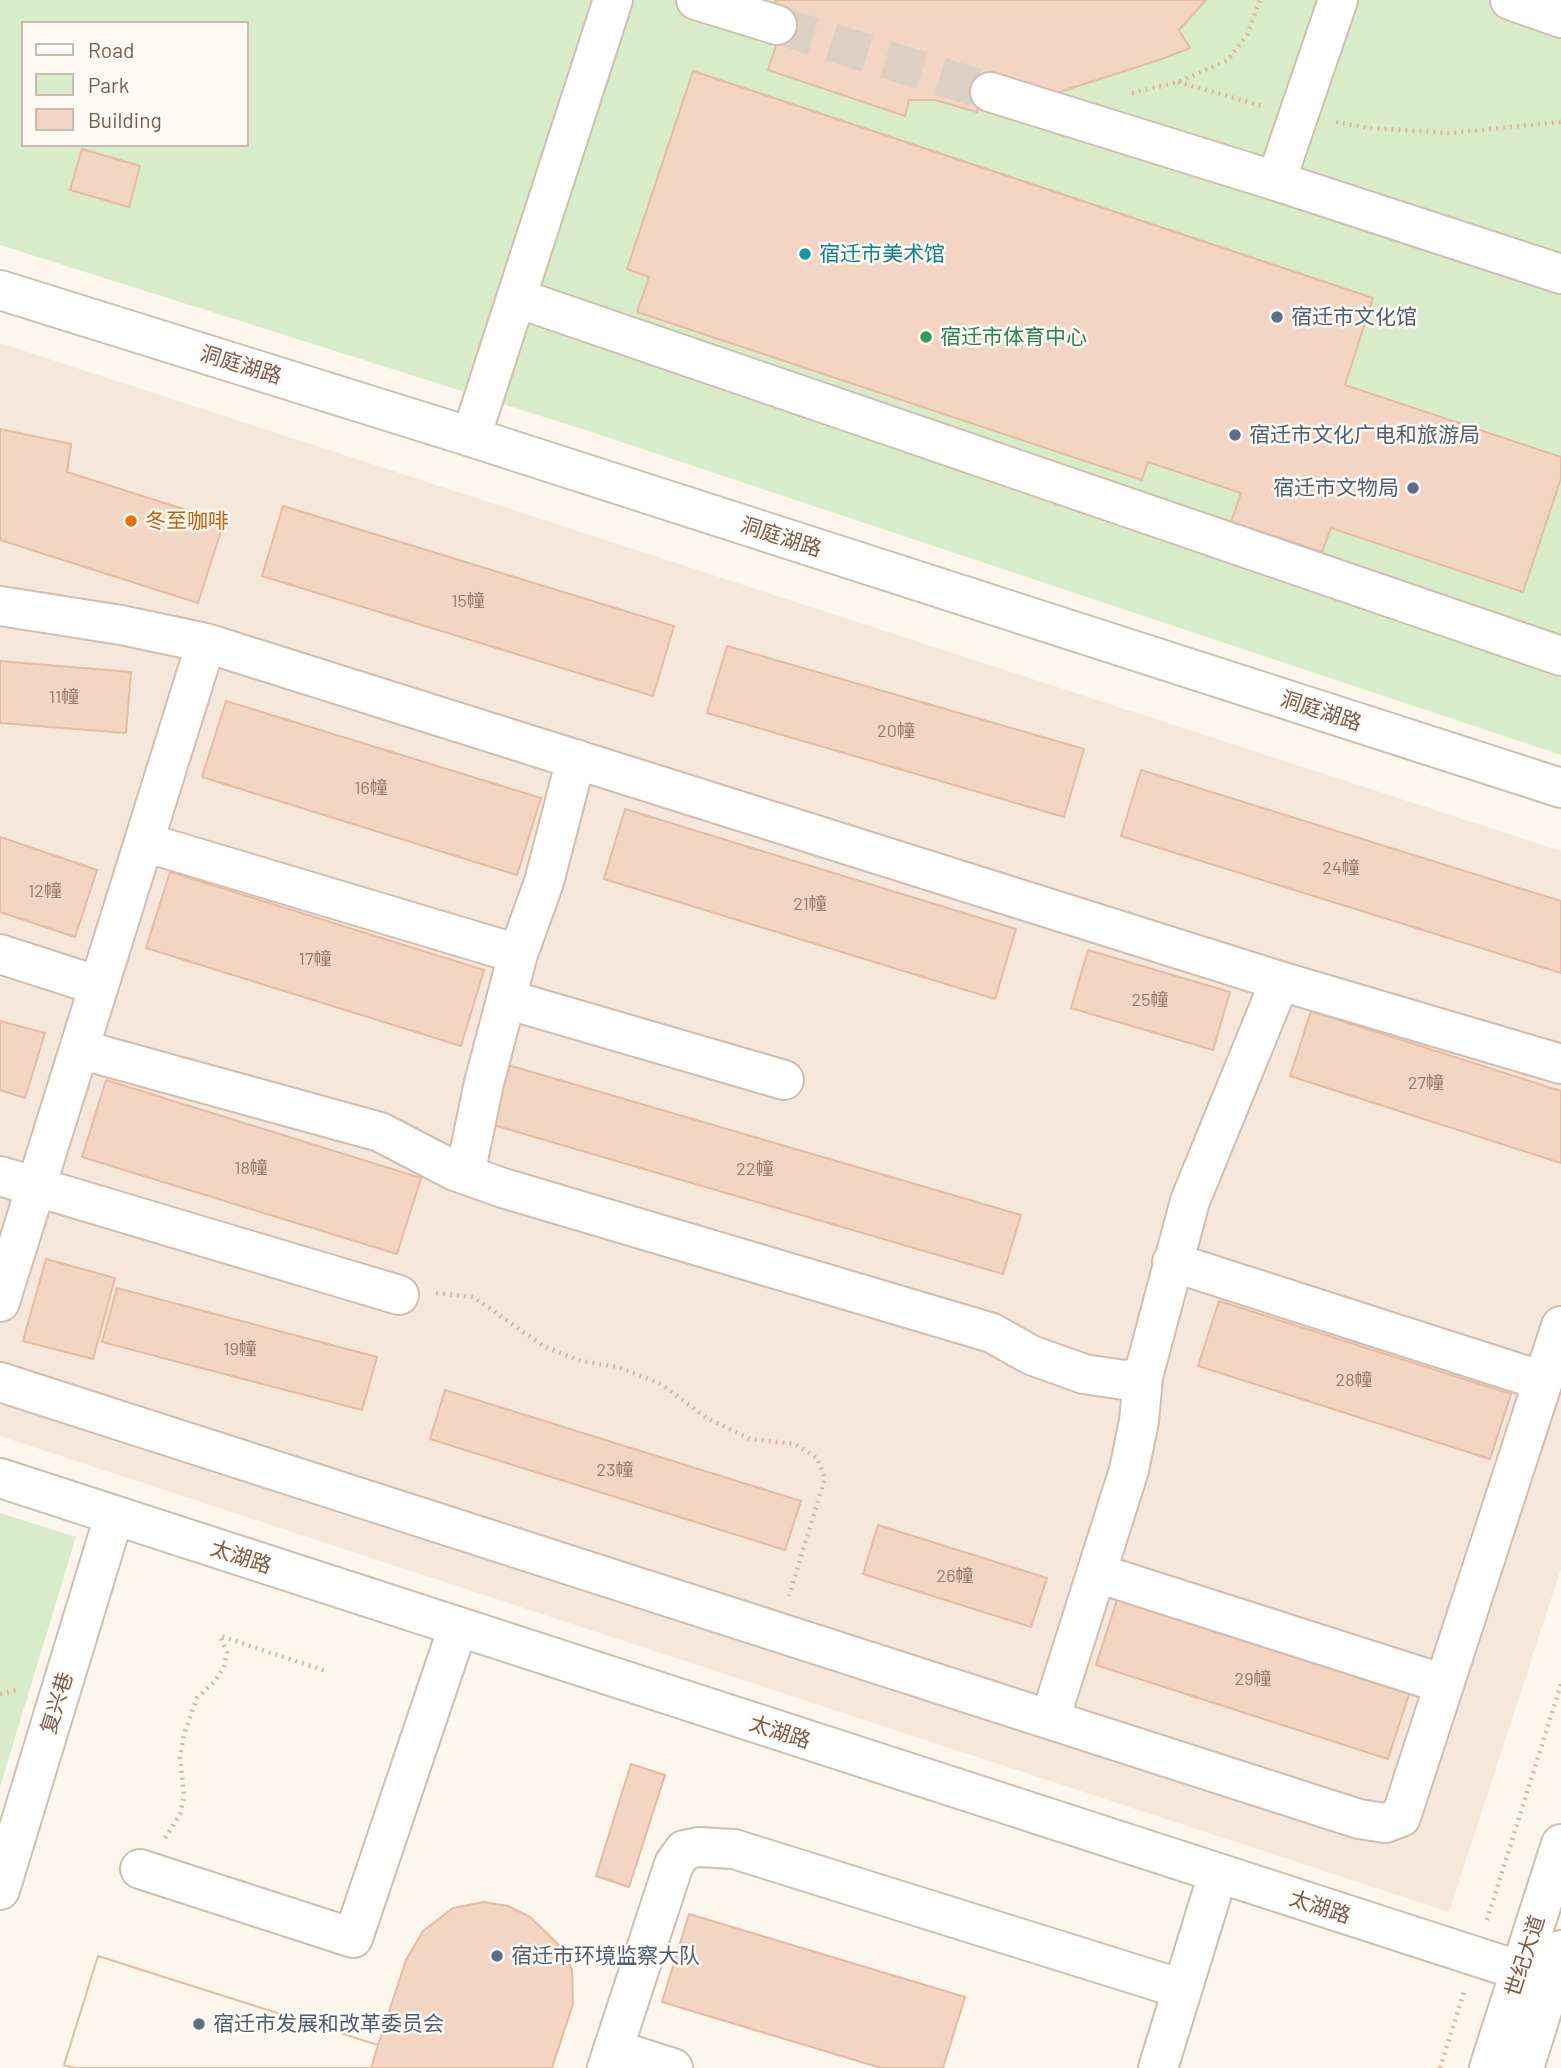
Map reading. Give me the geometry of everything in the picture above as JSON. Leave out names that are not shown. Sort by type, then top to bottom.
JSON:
[{"type":"street","points":[[471,437],[613,0]]},
{"type":"street","points":[[696,0],[777,25]]},
{"type":"street","points":[[1276,181],[1338,0]]},
{"type":"street","points":[[1510,0],[1561,18]]},
{"type":"street","points":[[990,92],[1561,274]]},
{"type":"street","name":"洞庭湖路","points":[[0,290],[471,437],[1561,788]]},
{"type":"street","points":[[517,298],[1561,656]]},
{"type":"street","points":[[0,606],[121,625],[206,643],[1280,981],[1561,1064]]},
{"type":"street","points":[[0,1302],[206,643]]},
{"type":"street","points":[[465,1174],[484,1083],[518,954],[544,882],[576,759]]},
{"type":"street","points":[[144,842],[518,954]]},
{"type":"street","points":[[0,954],[99,986]]},
{"type":"street","points":[[1050,1718],[1129,1469],[1139,1421],[1143,1377],[1190,1202],[1280,981]]},
{"type":"street","points":[[506,999],[784,1080]]},
{"type":"street","points":[[79,1049],[380,1132],[465,1174],[516,1192],[992,1333],[1031,1356],[1084,1374],[1124,1380],[1143,1377]]},
{"type":"street","points":[[0,1176],[398,1296]]},
{"type":"street","points":[[1172,1262],[1543,1381]]},
{"type":"street","points":[[0,1382],[1359,1819],[1385,1823],[1401,1817],[1561,1326]]},
{"type":"street","name":"太湖路","points":[[0,1478],[1475,1957],[1548,1972]]},
{"type":"street","name":"复兴巷","points":[[0,1890],[114,1516]]},
{"type":"street","points":[[1097,1573],[1444,1684]]},
{"type":"street","points":[[141,1869],[353,1938],[458,1627]]},
{"type":"street","name":"世纪大道","points":[[1524,2068],[1548,1972],[1561,1844]]},
{"type":"street","points":[[673,2068],[610,2059],[674,1864],[684,1850],[698,1847],[734,1849],[1182,1989]]},
{"type":"street","points":[[1158,2068],[1218,1874]]},
{"type":"street","name":"世纪大道","points":[[1489,2068],[1548,1972]]},
{"type":"path","points":[[1121,96],[1178,82],[1228,60],[1247,35],[1260,0]]},
{"type":"path","points":[[1178,82],[1298,115],[1369,128],[1451,133],[1561,122]]},
{"type":"path","points":[[398,1296],[428,1292],[473,1297],[545,1347],[581,1361],[618,1367],[661,1384],[707,1418],[750,1439],[794,1444],[817,1458],[825,1478],[779,1632]]},
{"type":"path","points":[[141,1869],[170,1832],[180,1814],[184,1796],[180,1757],[184,1734],[197,1698],[215,1681],[224,1667],[227,1652],[220,1636],[326,1671]]},
{"type":"path","points":[[1440,2068],[1561,1684]]},
{"type":"shaded area","points":[[0,343],[1561,851],[1561,1569],[1449,1912],[0,1436]]},
{"type":"green space","name":"宿迁市体育中心","points":[[0,0],[1561,0],[1561,755],[582,429],[0,245]]},
{"type":"green space","points":[[0,1513],[76,1537],[0,1787]]},
{"type":"building","points":[[775,0],[1206,0],[1179,30],[1190,48],[1159,60],[1053,94],[987,78],[977,112],[935,100],[909,100],[905,116],[768,70],[785,17]]},
{"type":"building","points":[[693,71],[1373,298],[1345,385],[1561,457],[1561,478],[1523,592],[1331,528],[1322,552],[1231,522],[1241,493],[1148,462],[1142,480],[637,312],[649,277],[627,269]]},
{"type":"building","points":[[82,149],[140,166],[129,207],[70,190]]},
{"type":"building","points":[[0,429],[71,444],[67,472],[224,522],[198,603],[0,540]]},
{"type":"building","points":[[283,506],[674,626],[653,696],[262,576]]},
{"type":"building","points":[[727,646],[1084,749],[1064,817],[707,713]]},
{"type":"building","points":[[0,661],[131,672],[126,733],[0,723]]},
{"type":"building","points":[[226,701],[541,798],[517,875],[202,777]]},
{"type":"building","points":[[1141,770],[1561,901],[1561,973],[1121,836]]},
{"type":"building","points":[[625,809],[1016,929],[995,999],[604,879]]},
{"type":"building","points":[[0,837],[97,870],[75,937],[0,912]]},
{"type":"building","points":[[170,872],[484,970],[461,1046],[146,948]]},
{"type":"building","points":[[1088,950],[1230,992],[1213,1050],[1071,1008]]},
{"type":"building","points":[[1311,1011],[1561,1091],[1561,1163],[1290,1076]]},
{"type":"building","points":[[0,1021],[45,1033],[25,1098],[0,1090]]},
{"type":"building","points":[[508,1065],[1021,1215],[1003,1274],[490,1124]]},
{"type":"building","points":[[106,1080],[421,1178],[397,1254],[82,1157]]},
{"type":"building","points":[[46,1259],[115,1278],[93,1359],[23,1341]]},
{"type":"building","points":[[117,1288],[377,1357],[362,1410],[102,1342]]},
{"type":"building","points":[[1219,1301],[1511,1394],[1490,1459],[1198,1366]]},
{"type":"building","points":[[445,1390],[801,1501],[785,1550],[430,1439]]},
{"type":"building","points":[[878,1525],[1047,1578],[1031,1627],[863,1574]]},
{"type":"building","points":[[1117,1600],[1409,1694],[1388,1759],[1096,1665]]},
{"type":"building","points":[[631,1764],[665,1775],[629,1887],[596,1876]]},
{"type":"building","points":[[484,1902],[508,1906],[530,1917],[561,1947],[572,1970],[573,2004],[552,2068],[74,2068],[64,2065],[98,1956],[378,2045],[406,1960],[423,1931],[453,1908]]},
{"type":"building","points":[[689,1914],[965,1997],[943,2068],[881,2068],[662,2002]]},
{"type":"building","points":[[98,1956],[378,2045],[371,2068],[74,2068],[64,2065]]},
{"type":"tunnel","points":[[777,25],[990,92]]},
{"type":"place","name":"宿迁市美术馆","points":[[805,254]]},
{"type":"place","name":"宿迁市文化馆","points":[[1277,317]]},
{"type":"place","name":"宿迁市体育中心","points":[[926,337]]},
{"type":"place","name":"宿迁市文化广电和旅游局","points":[[1235,435]]},
{"type":"place","name":"宿迁市文物局","points":[[1413,488]]},
{"type":"place","name":"冬至咖啡","points":[[131,521]]},
{"type":"place","name":"宿迁市环境监察大队","points":[[497,1956]]},
{"type":"place","name":"宿迁市发展和改革委员会","points":[[199,2024]]}]
